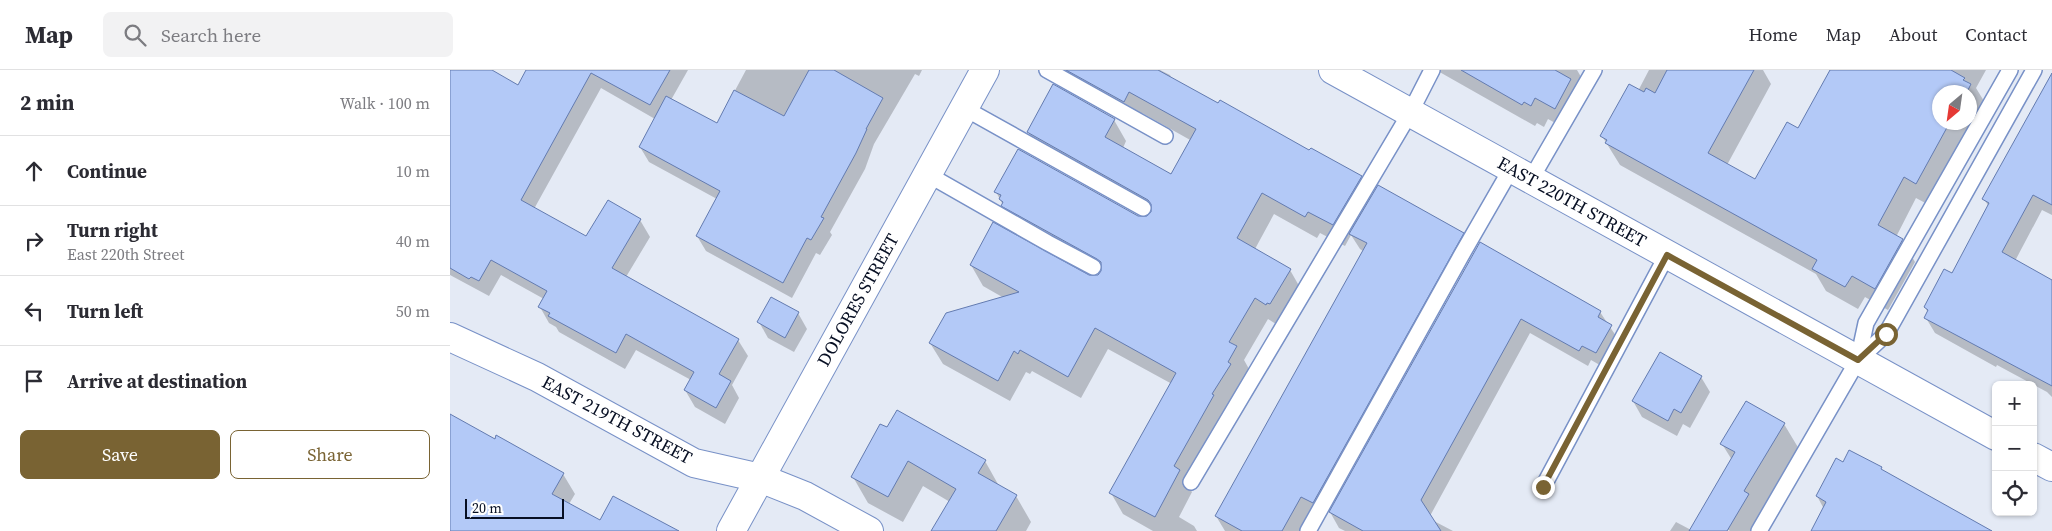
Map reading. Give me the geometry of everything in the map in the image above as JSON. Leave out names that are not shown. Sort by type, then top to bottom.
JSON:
[{"type":"street","name":"DOLORES STREET","points":[[731,531],[985,70]]},
{"type":"street","name":"EAST 220TH STREET","points":[[1333,70],[1992,434]]},
{"type":"street","name":"EAST 219TH STREET","points":[[450,337],[537,377],[694,463],[760,478],[805,496],[869,531]]},
{"type":"street","points":[[2037,458],[2052,467]]},
{"type":"lane","points":[[1047,70],[1165,136]]},
{"type":"lane","points":[[1191,482],[1410,113],[1432,70]]},
{"type":"lane","points":[[1308,531],[1461,256],[1594,70]]},
{"type":"lane","points":[[1858,360],[1866,322],[2010,70]]},
{"type":"lane","points":[[1759,531],[1858,360],[1886,334],[2034,70]]},
{"type":"lane","points":[[964,108],[1143,208]]},
{"type":"lane","points":[[927,174],[1093,267]]},
{"type":"lane","points":[[1543,487],[1667,255]]},
{"type":"building","points":[[450,70],[492,70],[518,85],[526,70],[670,70],[650,105],[591,73],[521,200],[586,236],[608,200],[641,219],[612,268],[739,339],[719,374],[731,381],[716,408],[684,390],[694,372],[626,334],[616,353],[548,316],[550,313],[538,307],[547,291],[491,260],[479,281],[471,277],[469,279],[450,268]]},
{"type":"building","points":[[809,70],[834,70],[883,98],[821,217],[824,218],[811,240],[807,238],[783,283],[696,236],[720,191],[639,147],[666,96],[717,123],[734,90],[784,116]]},
{"type":"building","points":[[1066,70],[1158,70],[1218,103],[1220,100],[1309,150],[1311,148],[1362,176],[1333,225],[1308,212],[1305,217],[1262,193],[1237,238],[1291,269],[1270,304],[1267,303],[1266,305],[1255,298],[1229,342],[1237,346],[1228,362],[1231,364],[1212,394],[1214,395],[1174,466],[1180,470],[1155,517],[1109,493],[1176,373],[1095,328],[1068,377],[1020,350],[1018,354],[1014,351],[998,381],[929,343],[946,313],[1019,292],[970,265],[993,222],[1089,275],[1098,275],[1101,271],[1101,262],[1097,259],[1001,206],[1003,202],[999,199],[1001,195],[994,192],[1018,149],[1138,216],[1147,216],[1151,212],[1151,204],[1148,200],[1027,132],[1053,84],[1115,119],[1105,137],[1171,174],[1196,129],[1129,92],[1124,102]]},
{"type":"building","points":[[1461,70],[1555,70],[1571,79],[1555,109],[1535,98],[1531,106],[1524,102],[1522,105]]},
{"type":"building","points":[[1667,70],[1754,70],[1708,153],[1755,179],[1787,122],[1798,128],[1830,70],[1951,70],[1971,84],[1932,85],[1932,130],[1946,130],[1916,184],[1904,177],[1878,225],[1903,239],[1875,289],[1852,276],[1845,287],[1812,269],[1817,260],[1605,143],[1607,140],[1600,136],[1629,84],[1644,92],[1646,88],[1655,93]]},
{"type":"building","points":[[2052,73],[2052,205],[2033,195],[2002,252],[2052,280],[2052,386],[1924,318],[1928,310],[1924,307],[1944,269],[1952,273],[1989,203],[1982,199]]},
{"type":"building","points":[[1378,185],[1464,233],[1313,503],[1301,497],[1282,531],[1242,531],[1215,516],[1367,243],[1349,234]]},
{"type":"building","points":[[1480,242],[1601,311],[1598,317],[1612,325],[1596,353],[1582,346],[1579,351],[1521,319],[1421,500],[1441,531],[1363,531],[1329,512]]},
{"type":"building","points":[[771,297],[799,312],[785,338],[757,322]]},
{"type":"building","points":[[1660,352],[1702,376],[1681,413],[1674,409],[1668,421],[1632,401]]},
{"type":"building","points":[[1746,401],[1785,423],[1744,491],[1749,494],[1727,531],[1689,531],[1735,452],[1720,444]]},
{"type":"building","points":[[897,410],[986,460],[978,473],[1017,495],[996,531],[931,531],[956,489],[908,461],[888,497],[851,477],[880,424],[887,427]]},
{"type":"building","points":[[450,414],[495,439],[496,435],[564,473],[552,494],[600,520],[613,496],[679,531],[450,531]]},
{"type":"building","points":[[1849,450],[1992,531],[1811,531],[1826,502],[1816,496],[1836,458],[1843,462]]},
{"type":"route","points":[[1543,487],[1667,255],[1858,360],[1886,334]]}]
